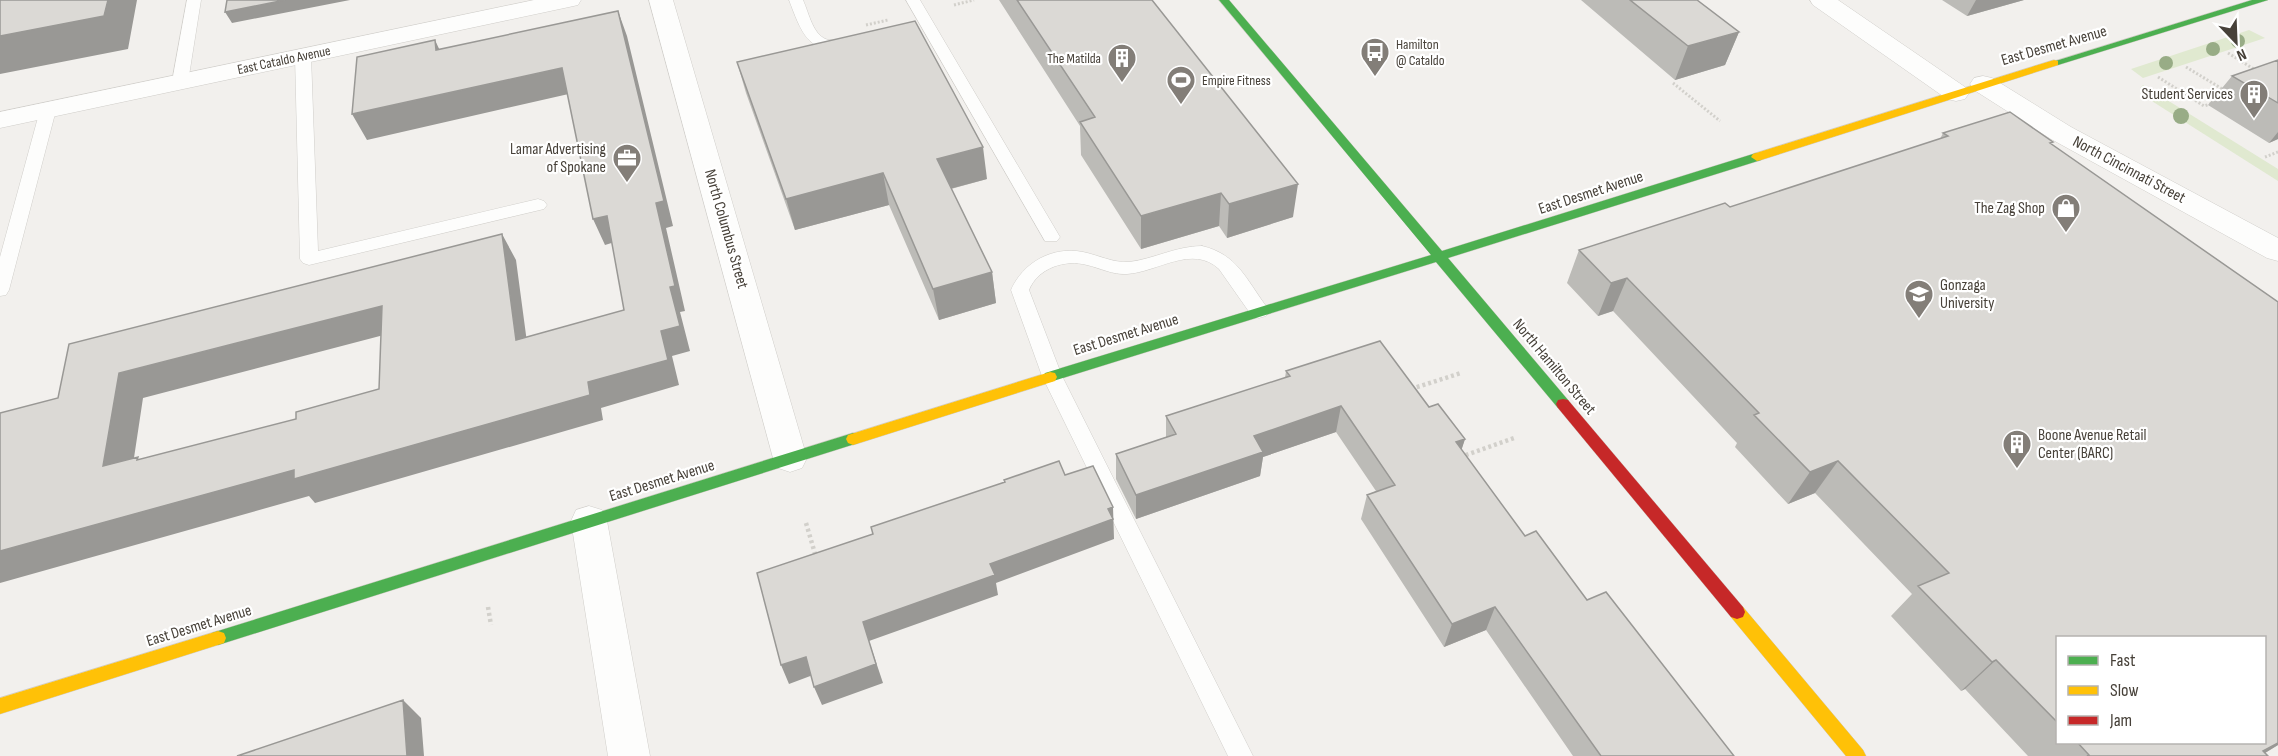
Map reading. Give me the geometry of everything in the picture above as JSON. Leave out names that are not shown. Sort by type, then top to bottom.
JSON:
[{"type":"street","name":"East Cataldo Avenue","points":[[0,120],[569,0]]},
{"type":"street","name":"North Columbus Street","points":[[661,0],[790,458]]},
{"type":"street","name":"North Hamilton Street","points":[[1224,0],[1857,756]]},
{"type":"street","points":[[1822,0],[1956,93]]},
{"type":"street","name":"East Desmet Avenue","points":[[0,706],[1259,311],[1439,255],[1523,232],[1983,84],[2263,0]]},
{"type":"street","name":"North Cincinnati Street","points":[[1983,84],[2061,133],[2278,251]]},
{"type":"street","points":[[589,521],[628,756]]},
{"type":"lane","points":[[180,82],[194,0]]},
{"type":"lane","points":[[796,0],[812,37],[818,44],[830,46],[853,42]]},
{"type":"lane","points":[[913,0],[922,25],[1051,237]]},
{"type":"lane","points":[[303,56],[309,259],[538,205]]},
{"type":"lane","points":[[0,290],[48,110]]},
{"type":"lane","points":[[1241,756],[1052,376],[1020,290],[1023,278],[1034,268],[1064,257],[1081,257],[1119,268],[1132,267],[1183,252],[1208,254],[1216,256],[1227,265],[1259,311]]},
{"type":"path","points":[[945,7],[974,0]]},
{"type":"path","points":[[2228,54],[2264,75]]},
{"type":"path","points":[[2186,67],[2226,90]]},
{"type":"path","points":[[2158,77],[2204,106],[2219,101]]},
{"type":"path","points":[[1673,83],[1720,121]]},
{"type":"path","points":[[2265,157],[2278,153]]},
{"type":"path","points":[[1406,391],[1461,373]]},
{"type":"path","points":[[1454,459],[1514,438]]},
{"type":"path","points":[[806,523],[818,564]]},
{"type":"path","points":[[488,607],[491,625]]},
{"type":"green space","points":[[2249,30],[2265,38],[2143,78],[2131,69]]},
{"type":"green space","points":[[2143,85],[2278,169],[2278,181],[2147,98],[2140,88]]},
{"type":"building","points":[[0,0],[108,0],[104,16],[0,36]]},
{"type":"building","points":[[227,0],[285,0],[225,12]]},
{"type":"building","name":"The Matilda","points":[[1017,0],[1152,0],[1298,184],[1229,204],[1221,193],[1141,216],[1080,122],[1095,117]]},
{"type":"building","points":[[1630,0],[1697,0],[1739,32],[1688,46]]},
{"type":"building","points":[[618,11],[664,201],[656,203],[675,286],[670,287],[680,326],[661,331],[668,360],[588,382],[590,395],[294,479],[294,470],[0,551],[0,413],[58,398],[69,344],[502,234],[516,340],[624,310],[607,216],[593,219],[562,68],[352,114],[357,57],[435,40],[436,50]],"holes":[[[382,306],[379,389],[296,412],[296,419],[137,460],[138,457],[103,466],[119,373]]]},
{"type":"building","points":[[915,21],[983,147],[937,159],[992,272],[933,289],[883,173],[786,199],[737,62]]},
{"type":"building","points":[[2278,60],[2278,103],[2232,76]]},
{"type":"building","name":"Boone Avenue Retail Center (BARC)","points":[[2010,112],[2053,142],[2050,143],[2278,302],[2278,743],[2263,751],[2268,756],[2087,756],[2089,755],[2079,744],[2266,744],[2266,636],[2056,636],[2056,721],[1996,660],[1992,662],[1918,586],[1949,573],[1838,461],[1810,472],[1754,415],[1759,413],[1627,278],[1611,283],[1579,250],[1725,203],[1730,207],[1948,136],[1943,133]]},
{"type":"building","points":[[1380,341],[1429,407],[1438,404],[1465,439],[1456,442],[1525,536],[1536,531],[1587,600],[1606,592],[1734,756],[1601,756],[1495,607],[1452,624],[1367,495],[1395,485],[1341,406],[1254,436],[1263,452],[1136,495],[1116,454],[1176,434],[1166,416],[1290,376],[1286,371]]},
{"type":"building","points":[[1059,461],[1065,475],[1093,466],[1113,507],[1108,509],[1113,519],[990,564],[995,575],[863,622],[876,664],[814,687],[806,657],[781,665],[757,573],[873,534],[871,527],[1005,482],[1004,480]]},
{"type":"building","points":[[403,700],[407,756],[237,756]]},
{"type":"traffic: fast","points":[[1224,0],[1563,404]]},
{"type":"traffic: fast","points":[[2054,63],[2263,0]]},
{"type":"traffic: fast","points":[[1050,377],[1757,157]]},
{"type":"traffic: fast","points":[[218,638],[853,439]]},
{"type":"traffic: slow","points":[[1757,157],[2054,63]]},
{"type":"traffic: slow","points":[[853,439],[1050,377]]},
{"type":"traffic: slow","points":[[1737,612],[1857,756]]},
{"type":"traffic: slow","points":[[0,706],[218,638]]},
{"type":"traffic: jam","points":[[1563,404],[1737,612]]},
{"type":"place","name":"Hamilton @ Cataldo","points":[[1375,78]]},
{"type":"place","name":"The Matilda","points":[[1122,84]]},
{"type":"place","name":"Empire Fitness","points":[[1181,106]]},
{"type":"place","name":"Student Services","points":[[2254,120]]},
{"type":"place","name":"Lamar Advertising of Spokane","points":[[627,184]]},
{"type":"place","name":"The Zag Shop","points":[[2066,234]]},
{"type":"place","name":"Gonzaga University","points":[[1919,320]]},
{"type":"place","name":"Boone Avenue Retail Center (BARC)","points":[[2017,470]]}]
